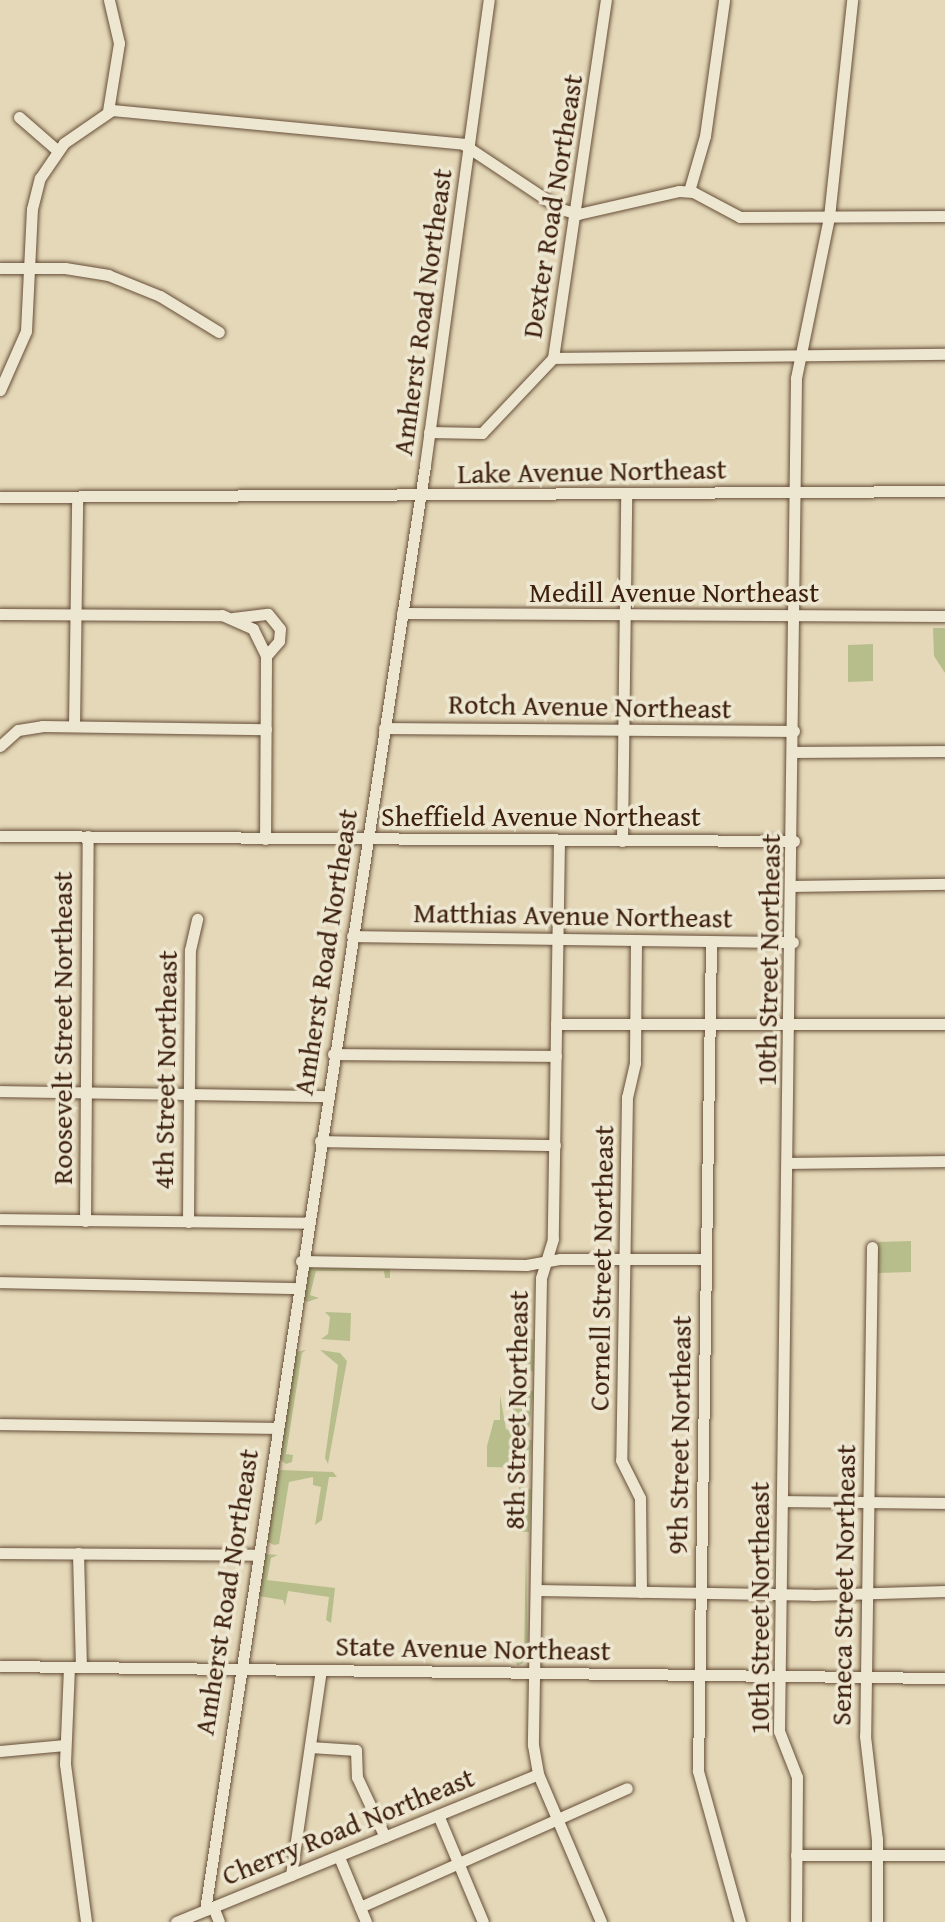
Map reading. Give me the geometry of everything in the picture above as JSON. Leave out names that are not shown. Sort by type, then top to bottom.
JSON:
[{"type":"street","points":[[108,111],[119,43],[109,0]]},
{"type":"street","name":"Amherst Road Northeast","points":[[209,1909],[256,1555],[420,497],[489,0]]},
{"type":"street","name":"Dexter Road Northeast","points":[[429,432],[482,433],[553,358],[578,214],[606,0]]},
{"type":"street","points":[[689,191],[705,136],[724,0]]},
{"type":"street","name":"10th Street Northeast","points":[[796,1922],[797,1783],[781,1743],[780,1676],[794,886],[798,356],[829,217],[852,0]]},
{"type":"street","points":[[0,390],[26,331],[36,187],[57,150],[108,111],[469,146],[561,209],[578,214],[689,191],[732,216],[945,216]]},
{"type":"street","points":[[19,117],[57,150]]},
{"type":"street","points":[[0,268],[84,270],[130,282],[219,332]]},
{"type":"street","points":[[553,358],[945,354]]},
{"type":"street","name":"Lake Avenue Northeast","points":[[0,497],[420,497],[945,491]]},
{"type":"street","points":[[622,841],[626,495]]},
{"type":"street","points":[[74,726],[77,497]]},
{"type":"street","points":[[0,614],[233,618],[262,613],[274,618],[280,635],[266,656]]},
{"type":"street","name":"Medill Avenue Northeast","points":[[402,613],[945,616]]},
{"type":"street","points":[[233,618],[253,629],[266,656],[265,839]]},
{"type":"street","points":[[0,746],[18,730],[74,726],[266,729]]},
{"type":"street","name":"Rotch Avenue Northeast","points":[[384,728],[794,731]]},
{"type":"street","points":[[794,752],[945,751]]},
{"type":"street","name":"Sheffield Avenue Northeast","points":[[0,836],[794,841]]},
{"type":"street","name":"Roosevelt Street Northeast","points":[[85,1221],[88,836]]},
{"type":"street","name":"8th Street Northeast","points":[[559,840],[553,1239],[541,1278],[535,1672],[538,1774],[601,1922]]},
{"type":"street","points":[[794,886],[945,884]]},
{"type":"street","name":"4th Street Northeast","points":[[188,1222],[190,950],[197,919]]},
{"type":"street","name":"Matthias Avenue Northeast","points":[[352,936],[793,942]]},
{"type":"street","name":"Cornell Street Northeast","points":[[636,941],[635,1073],[627,1097],[621,1460],[640,1498],[641,1592]]},
{"type":"street","name":"9th Street Northeast","points":[[711,942],[698,1771],[740,1922]]},
{"type":"street","points":[[556,1024],[945,1024]]},
{"type":"street","points":[[333,1054],[556,1056]]},
{"type":"street","points":[[0,1091],[327,1096]]},
{"type":"street","points":[[320,1141],[555,1145]]},
{"type":"street","points":[[789,1163],[945,1161]]},
{"type":"street","points":[[0,1219],[307,1223]]},
{"type":"street","name":"Seneca Street Northeast","points":[[872,1247],[865,1677],[866,1760],[878,1856],[877,1922]]},
{"type":"street","points":[[301,1261],[705,1259]]},
{"type":"street","points":[[0,1282],[297,1288]]},
{"type":"street","points":[[0,1424],[275,1428]]},
{"type":"street","points":[[782,1501],[945,1503]]},
{"type":"street","points":[[0,1553],[256,1555]]},
{"type":"street","points":[[78,1553],[75,1667],[65,1745],[86,1922]]},
{"type":"street","points":[[537,1590],[781,1595],[945,1591]]},
{"type":"street","name":"State Avenue Northeast","points":[[0,1666],[945,1678]]},
{"type":"street","points":[[291,1875],[321,1670]]},
{"type":"street","points":[[0,1751],[65,1745]]},
{"type":"street","points":[[310,1747],[356,1750],[357,1777],[385,1837]]},
{"type":"street","name":"Cherry Road Northeast","points":[[176,1922],[538,1774]]},
{"type":"street","points":[[360,1907],[627,1788]]},
{"type":"street","points":[[438,1815],[483,1922]]},
{"type":"street","points":[[796,1855],[945,1855]]},
{"type":"street","points":[[339,1857],[366,1922]]},
{"type":"street","points":[[209,1909],[219,1922]]},
{"type":"green space","points":[[933,628],[945,628],[945,673],[934,656]]},
{"type":"green space","points":[[873,644],[873,681],[848,682],[848,645]]},
{"type":"green space","points":[[911,1241],[911,1272],[878,1273],[878,1242]]},
{"type":"green space","points":[[308,1268],[390,1269],[390,1278],[385,1278],[384,1271],[316,1271],[310,1295],[319,1298],[307,1302],[303,1299]]},
{"type":"green space","points":[[325,1312],[351,1313],[350,1341],[321,1339],[328,1334],[330,1317]]},
{"type":"green space","points":[[524,1334],[533,1340],[533,1372],[513,1358],[515,1342]]},
{"type":"green space","points":[[306,1350],[302,1353],[286,1454],[293,1455],[292,1462],[286,1464],[278,1458],[295,1352]]},
{"type":"green space","points":[[320,1350],[340,1353],[347,1361],[328,1464],[325,1458],[338,1365]]},
{"type":"green space","points":[[513,1372],[533,1392],[529,1431],[518,1430],[512,1422]]},
{"type":"green space","points":[[500,1395],[506,1429],[532,1441],[529,1468],[487,1467],[487,1446],[494,1420],[500,1420]]},
{"type":"green space","points":[[281,1470],[333,1472],[337,1477],[329,1477],[322,1520],[315,1525],[321,1487],[313,1485],[313,1477],[289,1482],[279,1544],[274,1545],[266,1541],[276,1473]]},
{"type":"green space","points":[[519,1487],[531,1489],[529,1532],[518,1532]]},
{"type":"green space","points":[[526,1542],[528,1661],[517,1666],[516,1661],[524,1657]]},
{"type":"green space","points":[[264,1554],[278,1555],[271,1558],[267,1580],[335,1588],[331,1623],[326,1620],[329,1597],[288,1591],[285,1606],[283,1600],[258,1596]]}]
